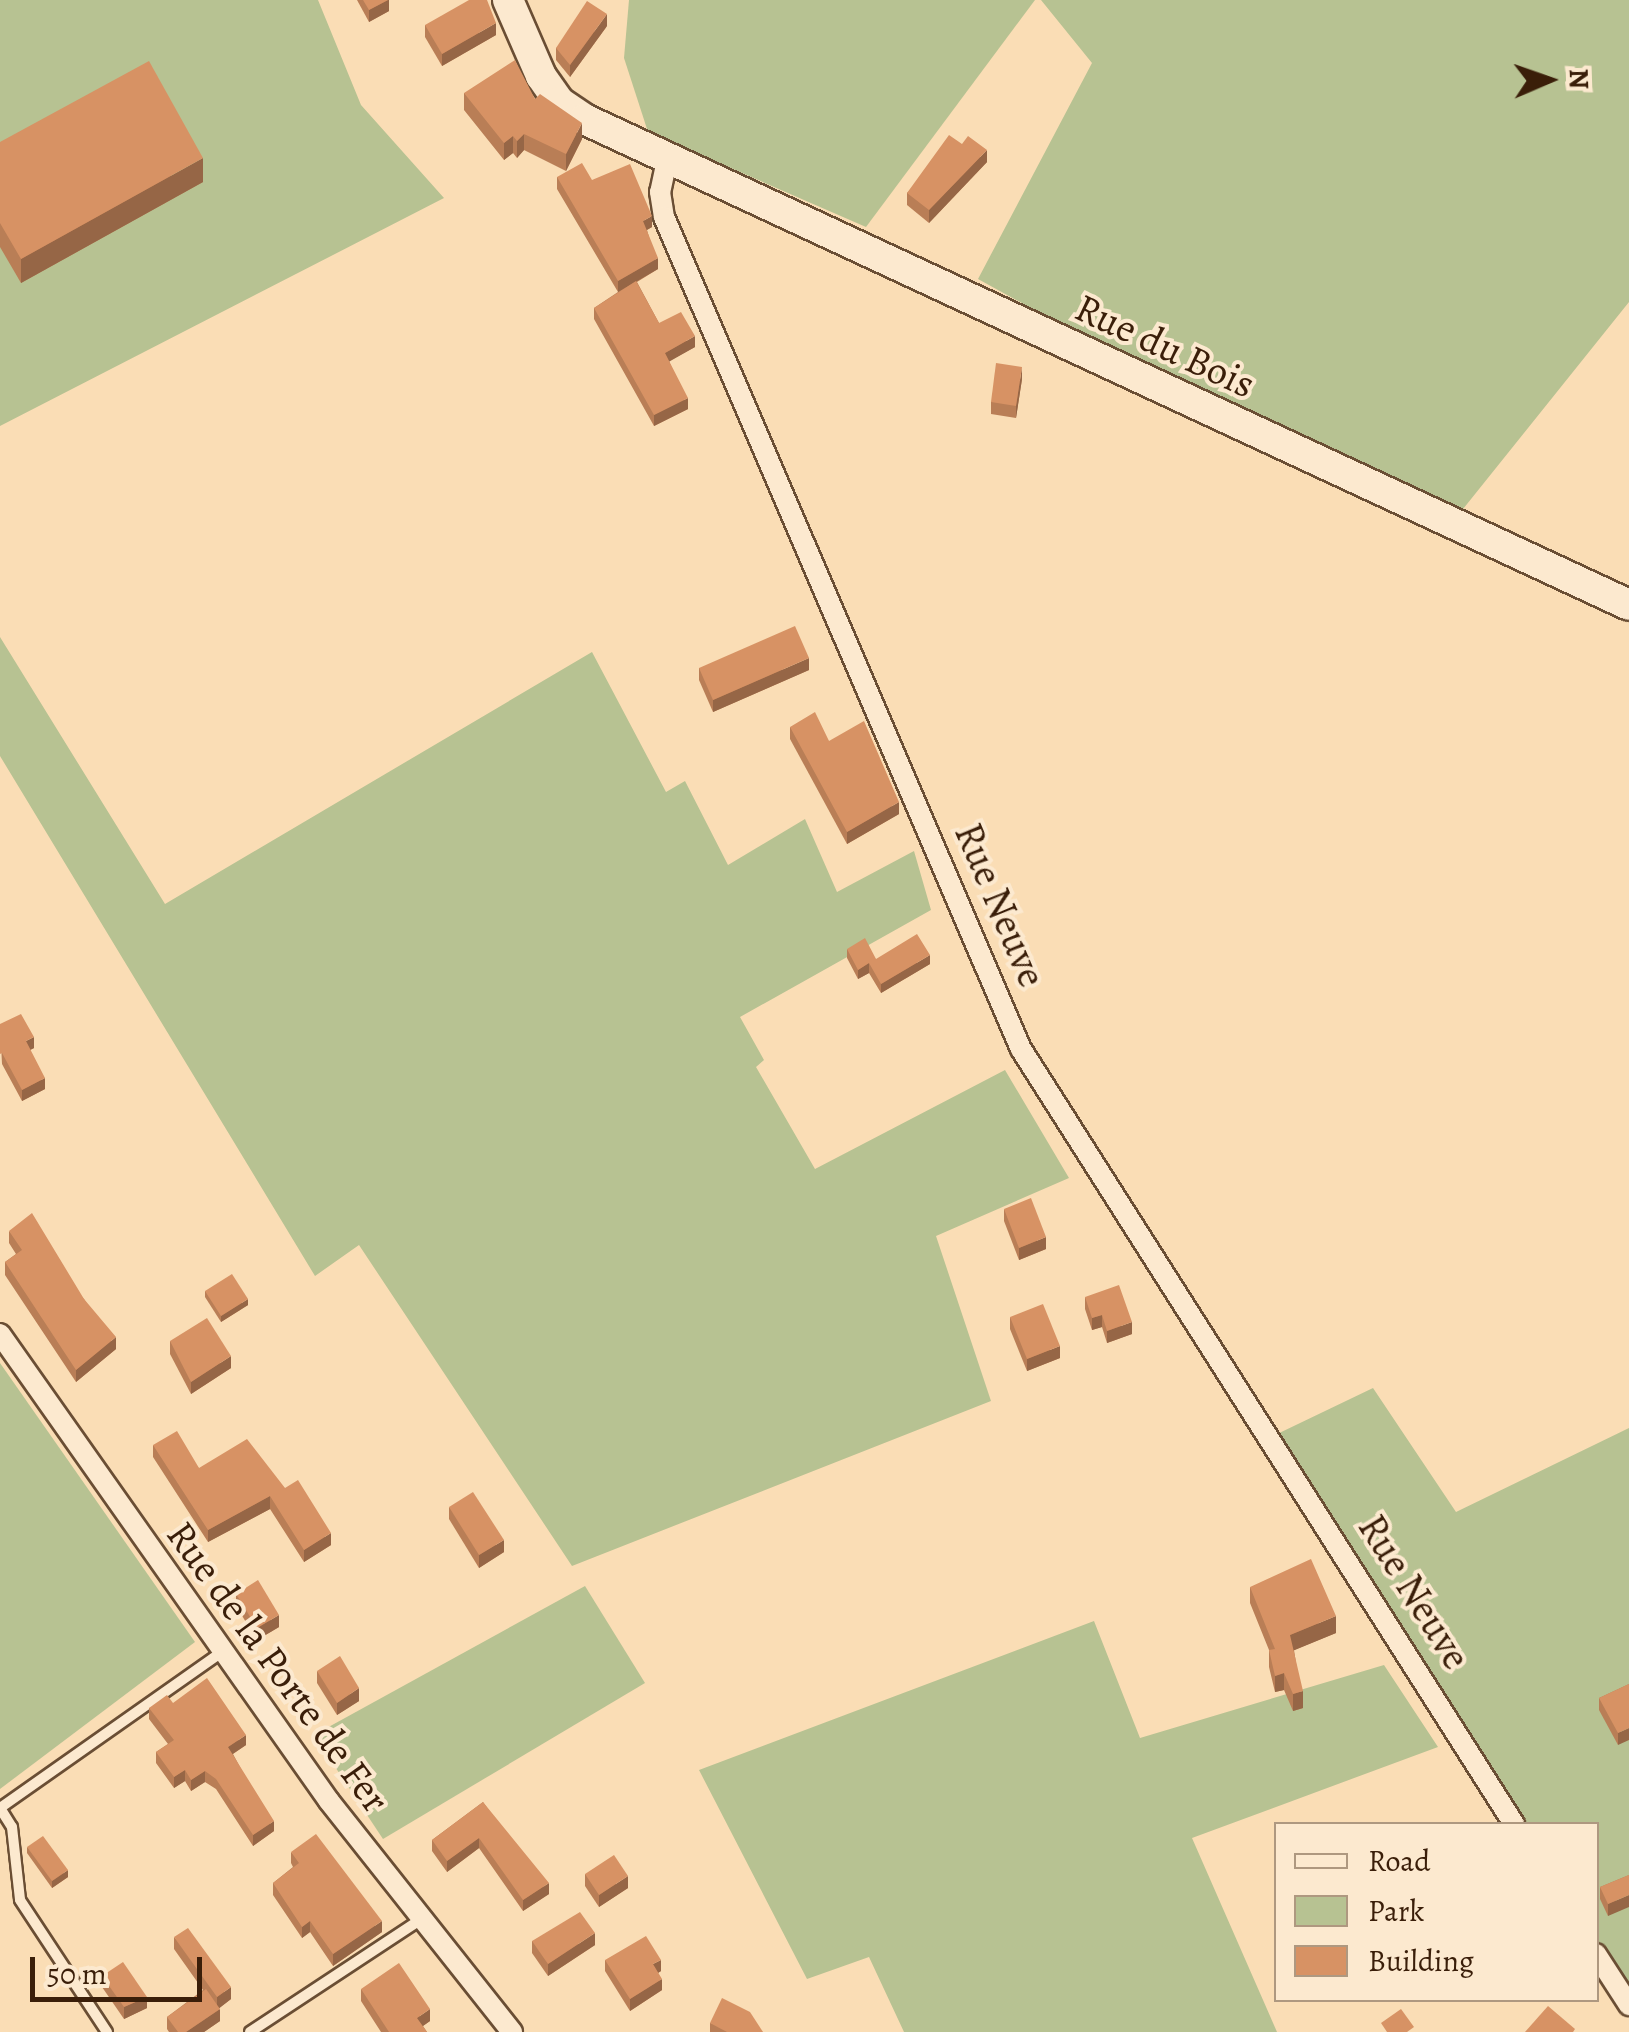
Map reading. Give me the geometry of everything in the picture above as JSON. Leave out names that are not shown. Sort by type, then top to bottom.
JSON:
[{"type":"street","points":[[508,0],[560,102],[667,160]]},
{"type":"street","name":"Rue du Bois","points":[[667,160],[1629,605]]},
{"type":"street","name":"Rue Neuve","points":[[667,160],[660,192],[664,217],[1016,1039],[1513,1822]]},
{"type":"street","name":"Rue de la Porte de Fer","points":[[0,1334],[222,1652],[420,1920],[512,2032]]},
{"type":"street","points":[[1599,1959],[1629,2005]]},
{"type":"lane","points":[[107,2032],[20,1900],[12,1827],[0,1808],[222,1652]]},
{"type":"lane","points":[[250,2032],[420,1920]]},
{"type":"green space","points":[[0,0],[318,0],[361,105],[444,198],[0,426]]},
{"type":"green space","points":[[629,0],[1035,0],[866,227],[648,132],[624,58]]},
{"type":"green space","points":[[1041,0],[1629,0],[1629,302],[1443,534],[978,279],[1092,63]]},
{"type":"green space","points":[[0,637],[165,904],[592,652],[666,792],[685,781],[728,865],[805,819],[837,892],[914,851],[931,910],[740,1017],[764,1060],[756,1067],[815,1169],[1005,1070],[1069,1178],[936,1236],[991,1401],[572,1566],[359,1245],[315,1276],[0,756]]},
{"type":"green space","points":[[0,1363],[195,1642],[0,1789]]},
{"type":"green space","points":[[1373,1388],[1456,1512],[1629,1428],[1629,2004],[1599,1955],[1599,1822],[1516,1822],[1273,1436]]},
{"type":"green space","points":[[585,1586],[645,1683],[383,1839],[314,1735]]},
{"type":"green space","points":[[1094,1621],[1140,1738],[1384,1665],[1438,1747],[1192,1838],[1277,2032],[904,2032],[869,1957],[807,1979],[699,1770]]},
{"type":"building","points":[[363,0],[388,0],[369,10]]},
{"type":"building","points":[[469,0],[487,0],[496,23],[442,54],[425,25]]},
{"type":"building","points":[[587,1],[607,14],[570,65],[556,48]]},
{"type":"building","points":[[515,60],[535,99],[540,94],[582,123],[566,154],[524,134],[517,141],[513,136],[504,143],[464,93]]},
{"type":"building","points":[[149,61],[203,158],[21,259],[0,223],[0,142]]},
{"type":"building","points":[[949,135],[962,144],[968,136],[987,150],[929,210],[907,193]]},
{"type":"building","points":[[582,163],[592,180],[630,164],[652,216],[643,221],[658,258],[618,281],[557,177]]},
{"type":"building","points":[[636,281],[659,323],[681,312],[695,336],[665,353],[688,398],[654,415],[594,308]]},
{"type":"building","points":[[996,363],[1022,367],[1016,406],[991,402]]},
{"type":"building","points":[[795,626],[809,658],[713,700],[699,668]]},
{"type":"building","points":[[815,712],[829,741],[864,721],[899,802],[847,832],[790,727]]},
{"type":"building","points":[[917,934],[930,955],[881,984],[869,963],[858,970],[847,949],[865,938],[876,959]]},
{"type":"building","points":[[21,1014],[34,1037],[26,1041],[45,1078],[22,1090],[0,1054],[0,1024]]},
{"type":"building","points":[[1031,1198],[1046,1237],[1019,1248],[1004,1209]]},
{"type":"building","points":[[32,1213],[84,1299],[116,1337],[76,1370],[5,1262],[22,1250],[9,1231]]},
{"type":"building","points":[[232,1274],[248,1299],[221,1316],[205,1291]]},
{"type":"building","points":[[1119,1285],[1132,1322],[1107,1331],[1102,1315],[1092,1318],[1085,1297]]},
{"type":"building","points":[[1043,1304],[1060,1346],[1027,1359],[1010,1317]]},
{"type":"building","points":[[207,1318],[231,1356],[191,1382],[170,1341]]},
{"type":"building","points":[[177,1431],[199,1468],[247,1439],[285,1488],[298,1480],[331,1533],[304,1550],[270,1496],[208,1530],[153,1445]]},
{"type":"building","points":[[473,1492],[504,1540],[479,1555],[449,1507]]},
{"type":"building","points":[[1311,1559],[1336,1616],[1290,1635],[1303,1691],[1293,1694],[1284,1673],[1275,1676],[1269,1650],[1275,1649],[1250,1587]]},
{"type":"building","points":[[258,1580],[279,1615],[257,1628],[236,1594]]},
{"type":"building","points":[[340,1656],[359,1688],[337,1703],[317,1671]]},
{"type":"building","points":[[207,1678],[246,1735],[228,1747],[274,1821],[253,1835],[216,1779],[205,1771],[191,1780],[185,1770],[174,1777],[156,1752],[174,1740],[149,1708],[167,1695],[173,1703]]},
{"type":"building","points":[[1629,1684],[1629,1728],[1618,1733],[1599,1698]]},
{"type":"building","points":[[483,1802],[549,1883],[523,1900],[479,1838],[447,1861],[432,1840]]},
{"type":"building","points":[[316,1834],[382,1921],[333,1954],[310,1921],[302,1927],[273,1883],[299,1863],[291,1852]]},
{"type":"building","points":[[43,1836],[68,1870],[52,1881],[27,1847]]},
{"type":"building","points":[[614,1855],[628,1876],[599,1895],[585,1874]]},
{"type":"building","points":[[1629,1875],[1629,1895],[1608,1904],[1600,1887]]},
{"type":"building","points":[[580,1912],[595,1933],[548,1964],[532,1941]]},
{"type":"building","points":[[188,1928],[231,1987],[217,1997],[174,1937]]},
{"type":"building","points":[[646,1936],[661,1960],[653,1964],[662,1979],[630,1999],[605,1960]]},
{"type":"building","points":[[123,1962],[147,1997],[124,2007],[102,1976]]},
{"type":"building","points":[[399,1963],[430,2009],[417,2018],[427,2032],[389,2032],[361,1989]]},
{"type":"building","points":[[206,1989],[220,2009],[186,2032],[178,2032],[167,2017]]},
{"type":"building","points":[[722,1998],[750,2012],[763,2032],[727,2032],[710,2023]]},
{"type":"building","points":[[1548,2006],[1575,2029],[1573,2032],[1525,2032]]},
{"type":"building","points":[[1401,2009],[1414,2027],[1407,2032],[1387,2032],[1381,2023]]}]
